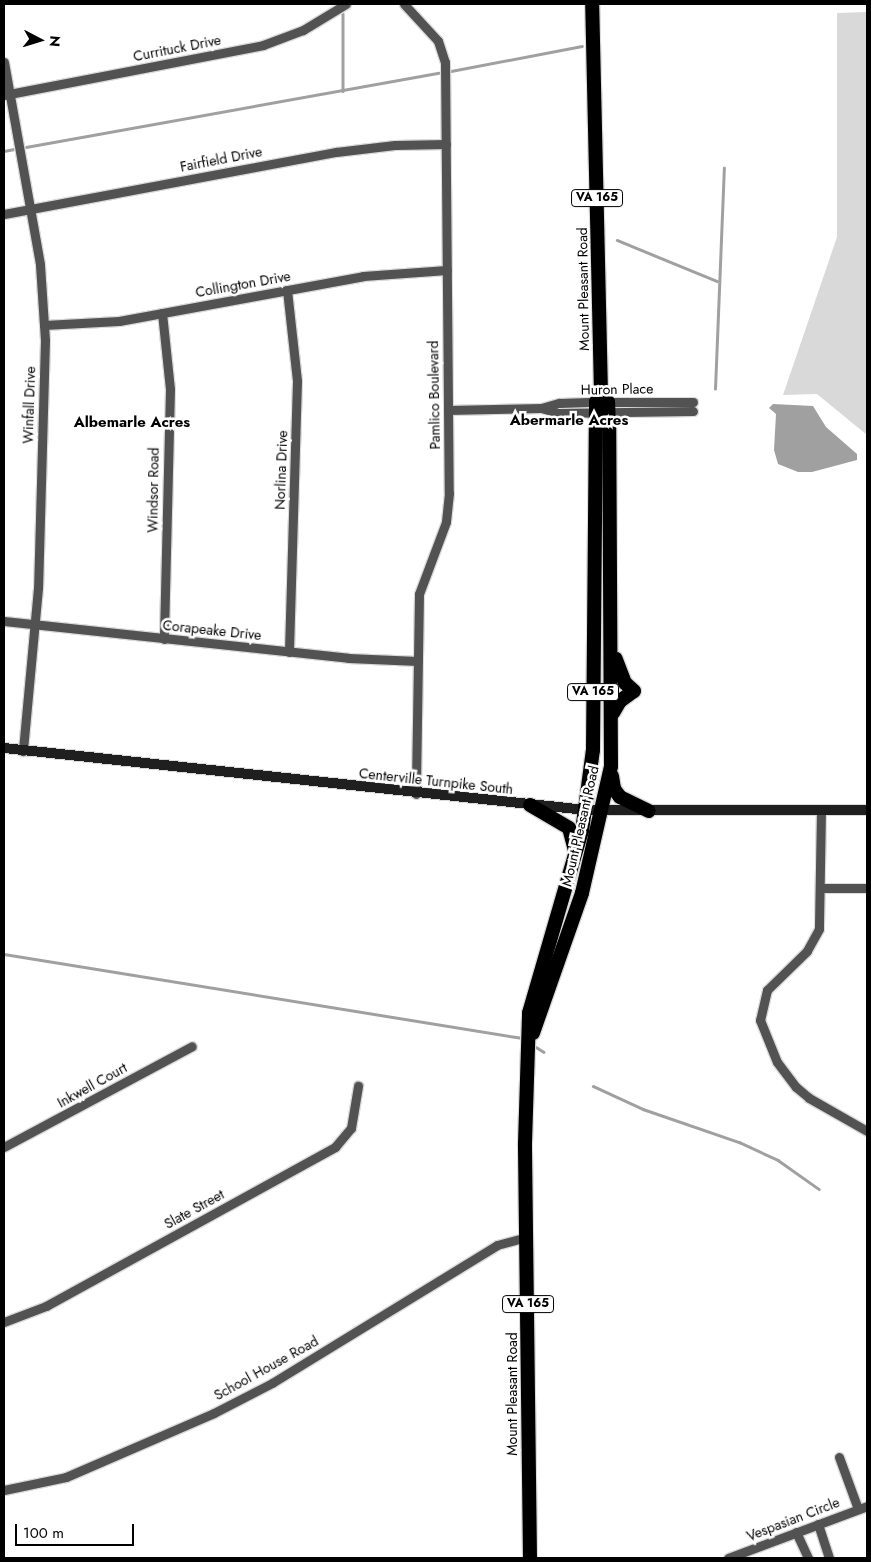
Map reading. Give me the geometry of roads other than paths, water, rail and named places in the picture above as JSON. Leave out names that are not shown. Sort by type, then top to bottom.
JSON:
[{"type":"highway","name":"Mount Pleasant Road","points":[[529,1049],[582,893],[603,811],[611,766],[613,713],[612,644],[602,404],[592,4]]},
{"type":"highway","name":"Mount Pleasant Road","points":[[530,1558],[526,1237],[530,1013],[536,984],[576,857],[586,810],[593,750],[593,638],[602,404]]},
{"type":"highway","points":[[593,638],[612,644],[625,683],[634,691],[620,701],[613,713]]},
{"type":"highway","points":[[611,766],[612,784],[617,794],[650,811]]},
{"type":"highway","points":[[530,805],[569,828],[576,857]]},
{"type":"main road","name":"Centerville Turnpike South","points":[[4,748],[416,794],[586,810],[867,810]]},
{"type":"street","name":"Currituck Drive","points":[[7,94],[263,45],[303,30],[346,4]]},
{"type":"street","name":"Pamlico Boulevard","points":[[404,4],[438,41],[443,53],[446,144],[449,504],[443,533],[427,566],[419,594],[416,794]]},
{"type":"street","name":"Winfall Drive","points":[[4,62],[7,94],[32,209],[44,325],[36,624],[23,750]]},
{"type":"street","name":"Fairfield Drive","points":[[4,214],[336,152],[385,145],[446,144]]},
{"type":"street","name":"Collington Drive","points":[[44,325],[119,321],[394,271],[447,270]]},
{"type":"street","name":"Norlina Drive","points":[[287,290],[297,380],[289,652]]},
{"type":"street","name":"Windsor Road","points":[[162,313],[170,389],[164,639]]},
{"type":"street","name":"Huron Place","points":[[448,410],[541,408],[559,403],[693,406]]},
{"type":"street","name":"Corapeake Drive","points":[[4,621],[289,652],[418,661]]},
{"type":"street","points":[[821,810],[820,919],[816,938],[808,951],[767,990],[761,1004],[761,1025],[777,1062],[796,1087],[809,1098],[867,1131]]},
{"type":"street","points":[[821,888],[867,888]]},
{"type":"street","name":"Inkwell Court","points":[[4,1147],[192,1046]]},
{"type":"street","name":"Slate Street","points":[[4,1322],[46,1306],[335,1147],[351,1128],[358,1086]]},
{"type":"street","name":"School House Road","points":[[4,1490],[66,1477],[214,1413],[272,1383],[497,1245],[526,1237]]},
{"type":"street","points":[[839,1457],[863,1507]]},
{"type":"street","name":"Vespasian Circle","points":[[728,1558],[863,1507]]},
{"type":"street","points":[[818,1524],[829,1558]]},
{"type":"street","points":[[796,1532],[808,1558]]},
{"type":"waterway","points":[[343,14],[343,91]]},
{"type":"waterway","points":[[451,71],[582,46]]},
{"type":"waterway","points":[[26,147],[438,73]]},
{"type":"waterway","points":[[4,151],[14,149]]},
{"type":"waterway","points":[[715,389],[724,168]]},
{"type":"waterway","points":[[617,240],[717,281]]},
{"type":"waterway","points":[[4,954],[522,1038]]},
{"type":"waterway","points":[[536,1047],[544,1052]]},
{"type":"waterway","points":[[593,1086],[643,1109],[739,1142],[778,1160],[819,1189]]},
{"type":"district","name":"Abermarle Acres","points":[[569,421]]},
{"type":"district","name":"Albemarle Acres","points":[[132,423]]}]
